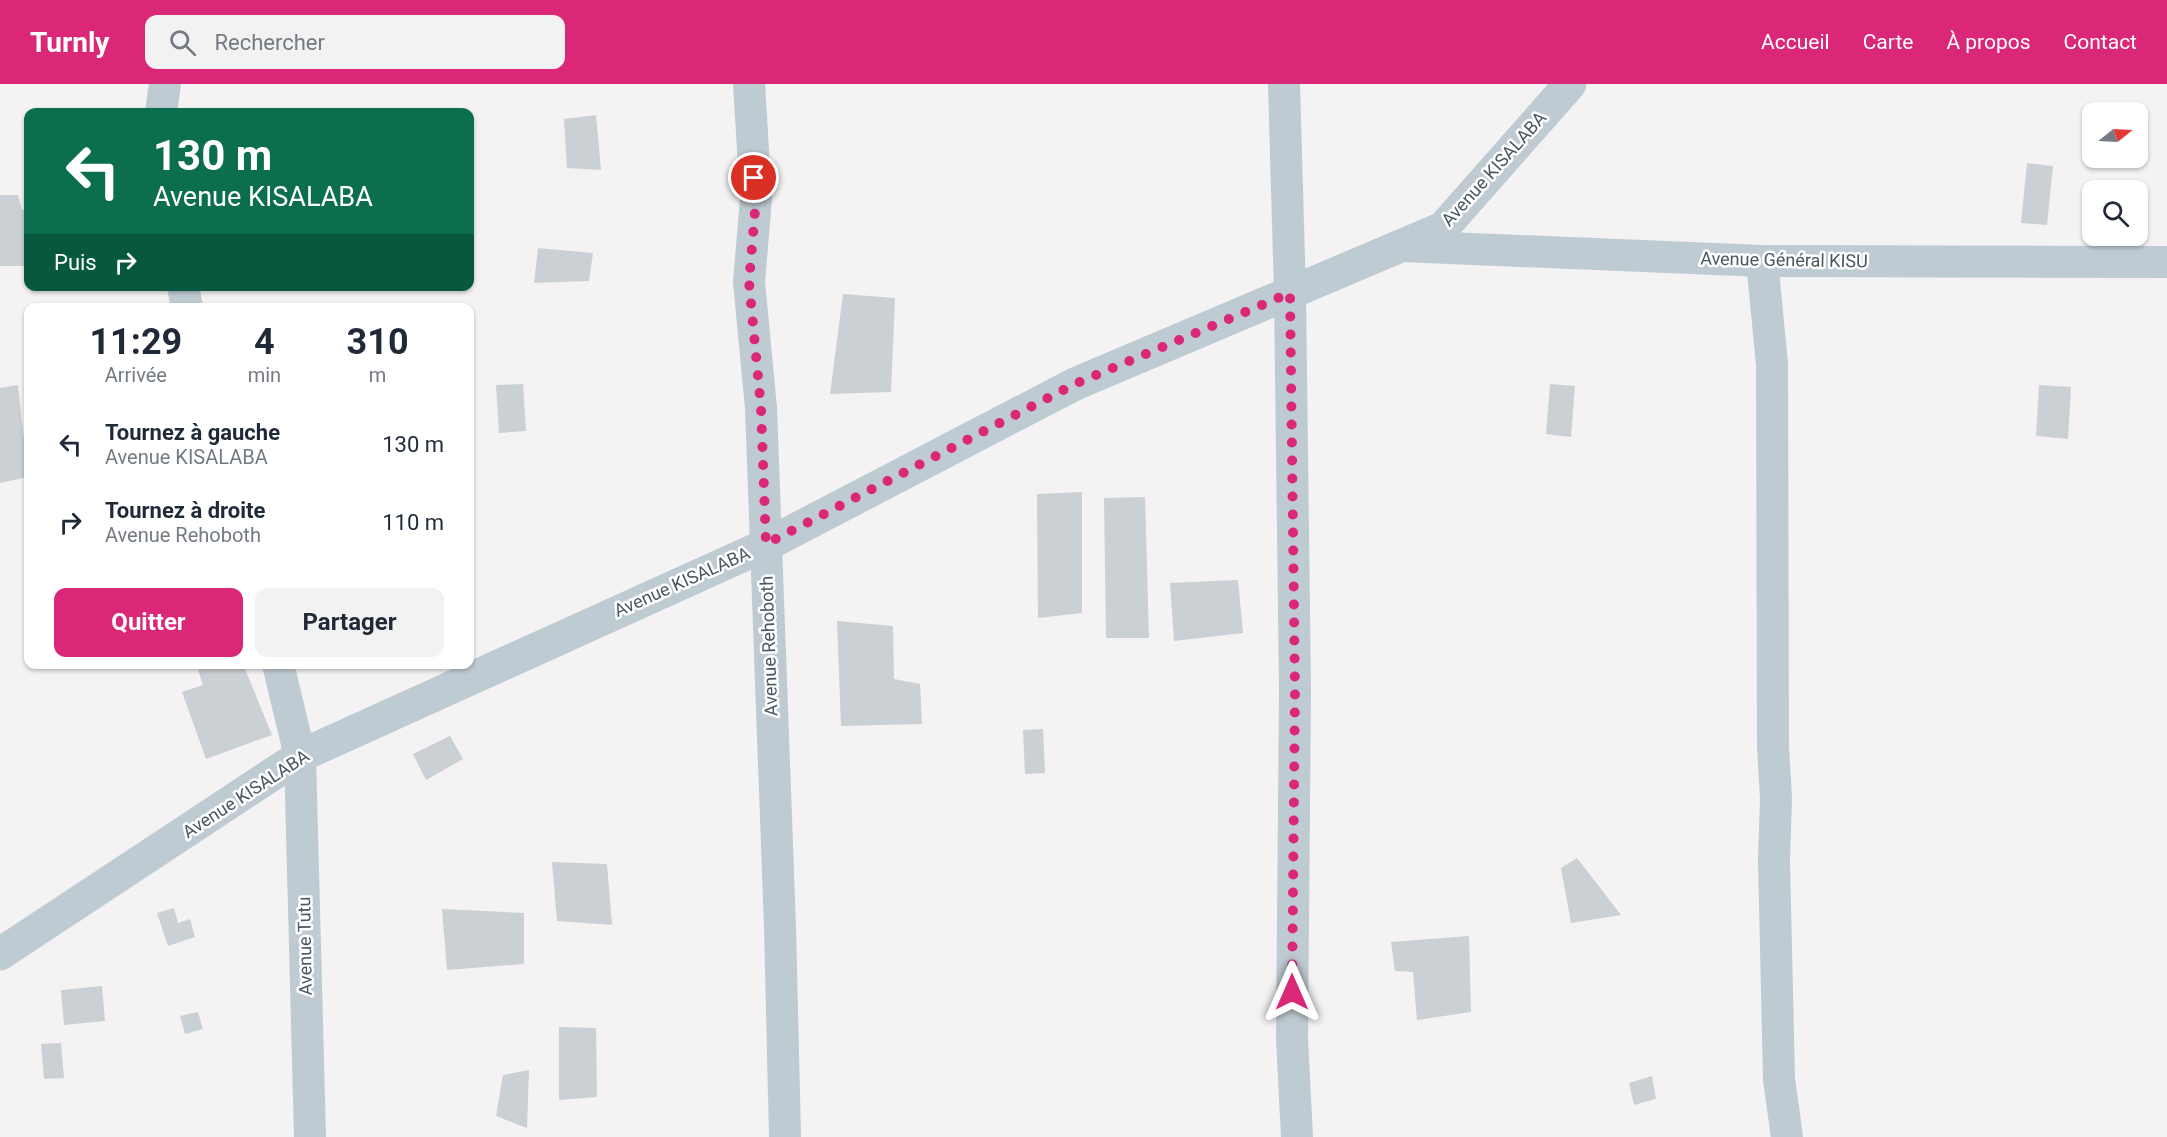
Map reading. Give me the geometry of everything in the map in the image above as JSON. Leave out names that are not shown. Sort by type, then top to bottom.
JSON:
[{"type":"street","points":[[162,108],[165,84]]},
{"type":"street","name":"Avenue Rehoboth","points":[[749,84],[756,199],[749,282],[761,408],[780,927],[785,1137]]},
{"type":"street","points":[[1284,84],[1290,293],[1295,691],[1292,1039],[1297,1137]]},
{"type":"street","name":"Avenue KISALABA","points":[[0,954],[300,756],[766,544],[1075,384],[1443,228],[1570,84]]},
{"type":"street","name":"Avenue Général KISU","points":[[1402,246],[1762,261],[2167,262]]},
{"type":"street","points":[[1762,261],[1772,364],[1773,735],[1776,798],[1774,861],[1779,1079],[1787,1137]]},
{"type":"street","points":[[279,669],[300,756]]},
{"type":"street","name":"Avenue Tutu","points":[[300,756],[310,1137]]},
{"type":"building","points":[[596,115],[601,170],[567,168],[564,119]]},
{"type":"building","points":[[2027,163],[2053,166],[2047,225],[2021,223]]},
{"type":"building","points":[[0,195],[18,195],[22,210],[24,210],[24,266],[0,266]]},
{"type":"building","points":[[538,248],[593,253],[589,281],[534,283]]},
{"type":"building","points":[[843,294],[895,298],[891,392],[830,394]]},
{"type":"building","points":[[523,384],[526,431],[499,433],[496,385]]},
{"type":"building","points":[[1550,384],[1575,386],[1571,437],[1546,434]]},
{"type":"building","points":[[18,385],[24,440],[24,478],[0,483],[0,388]]},
{"type":"building","points":[[2039,385],[2071,387],[2068,439],[2036,436]]},
{"type":"building","points":[[1082,492],[1082,613],[1038,618],[1037,494]]},
{"type":"building","points":[[1145,497],[1149,638],[1106,638],[1104,498]]},
{"type":"building","points":[[1238,580],[1243,633],[1174,641],[1170,583]]},
{"type":"building","points":[[837,621],[893,626],[894,679],[920,684],[922,724],[841,726]]},
{"type":"building","points":[[198,669],[245,669],[272,735],[206,759],[182,692],[203,685]]},
{"type":"building","points":[[1043,729],[1045,773],[1025,774],[1023,730]]},
{"type":"building","points":[[450,736],[463,759],[426,780],[413,754]]},
{"type":"building","points":[[1577,858],[1621,915],[1571,923],[1561,868]]},
{"type":"building","points":[[552,862],[607,864],[612,925],[557,921]]},
{"type":"building","points":[[174,908],[178,923],[190,919],[195,937],[168,946],[157,913]]},
{"type":"building","points":[[442,909],[524,913],[524,964],[447,970]]},
{"type":"building","points":[[1469,936],[1471,1012],[1417,1020],[1413,972],[1395,971],[1391,942]]},
{"type":"building","points":[[102,986],[105,1021],[64,1025],[61,990]]},
{"type":"building","points":[[198,1012],[203,1029],[185,1034],[180,1016]]},
{"type":"building","points":[[559,1027],[596,1028],[597,1097],[559,1100]]},
{"type":"building","points":[[61,1043],[64,1078],[44,1079],[41,1044]]},
{"type":"building","points":[[529,1070],[527,1128],[496,1116],[503,1075]]},
{"type":"building","points":[[1652,1076],[1656,1099],[1634,1105],[1629,1083]]},
{"type":"route","points":[[754,178],[756,199],[749,282],[761,408],[766,544],[1075,384],[1290,293],[1295,691],[1292,992]]}]
